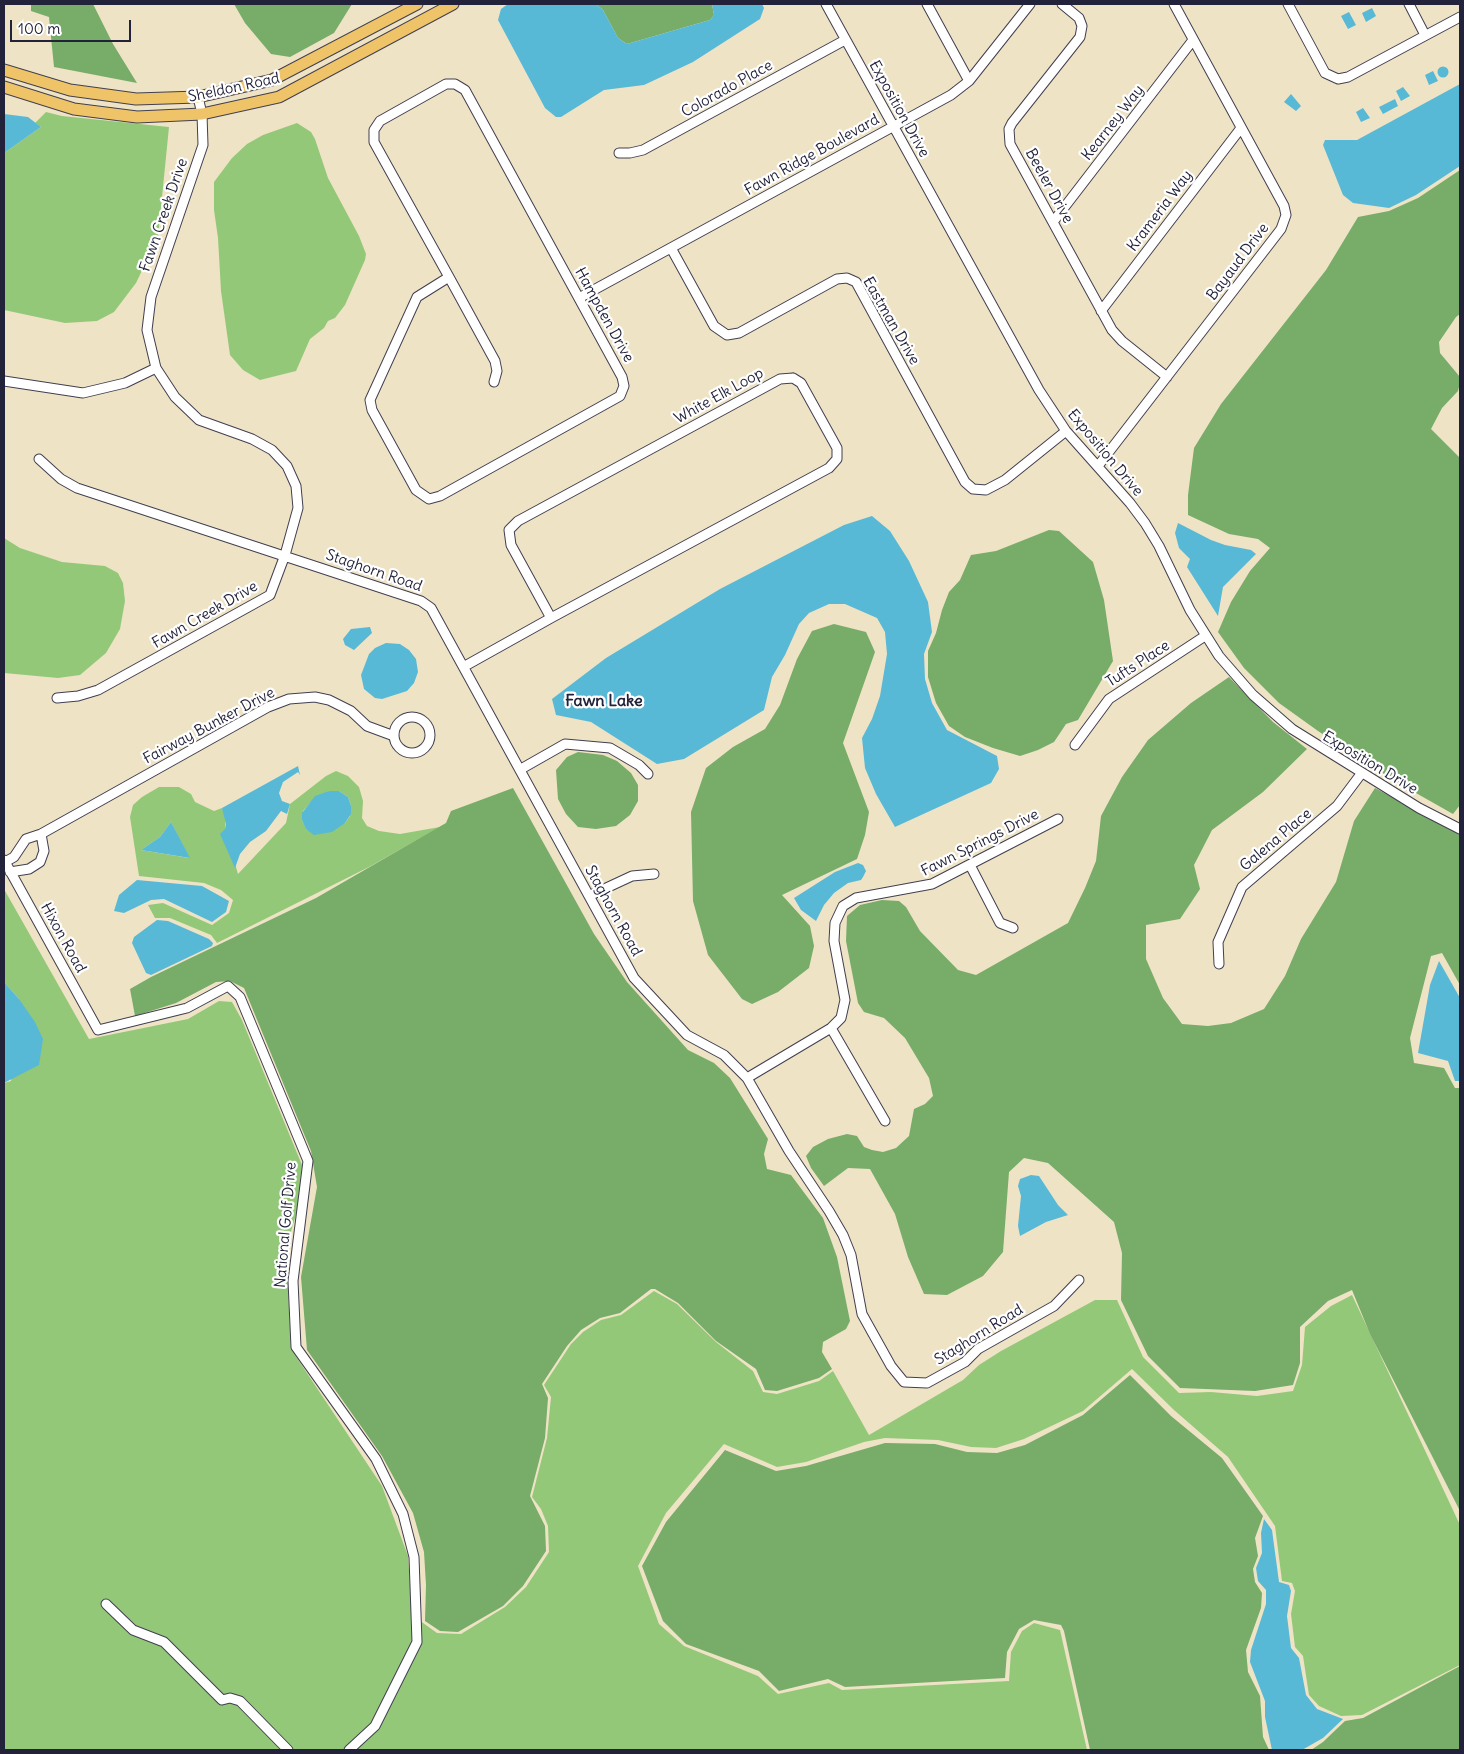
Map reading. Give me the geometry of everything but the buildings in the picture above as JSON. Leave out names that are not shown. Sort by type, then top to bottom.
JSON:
[{"type":"main road","name":"Sheldon Road","points":[[4,70],[80,91],[136,99],[198,97],[272,80],[417,4]]},
{"type":"main road","name":"Sheldon Road","points":[[4,87],[74,109],[137,117],[202,114],[279,97],[453,4]]},
{"type":"street","name":"Exposition Drive","points":[[826,4],[1039,390],[1066,431],[1130,503],[1159,546],[1205,636],[1234,675],[1272,713],[1314,745],[1419,808],[1460,829]]},
{"type":"street","points":[[927,4],[969,81]]},
{"type":"street","name":"Fawn Ridge Boulevard","points":[[579,298],[950,95],[969,81],[1030,4]]},
{"type":"street","name":"Beeler Drive","points":[[1062,4],[1079,18],[1082,26],[1080,38],[1012,123],[1008,136],[1010,144],[1112,330],[1122,341],[1167,377]]},
{"type":"street","name":"Bayaud Drive","points":[[1098,466],[1284,223],[1286,215],[1284,206],[1174,4]]},
{"type":"street","points":[[1288,4],[1325,73],[1338,79],[1348,77],[1460,17]]},
{"type":"street","points":[[1409,4],[1426,35]]},
{"type":"street","name":"Colorado Place","points":[[619,153],[643,150],[845,40]]},
{"type":"street","name":"Kearney Way","points":[[1054,222],[1194,40]]},
{"type":"street","name":"Hampden Drive","points":[[449,277],[417,297],[370,400],[372,410],[416,490],[429,498],[440,496],[620,396],[624,386],[622,377],[465,90],[455,84],[446,84],[380,121],[374,130],[374,142],[449,277],[495,361],[497,371],[494,382]]},
{"type":"street","name":"Fawn Creek Drive","points":[[57,698],[78,696],[98,690],[270,595],[285,555],[298,508],[296,486],[287,466],[272,450],[252,439],[199,420],[175,397],[156,368],[147,330],[151,297],[203,145],[202,114],[198,97]]},
{"type":"street","name":"Krameria Way","points":[[1101,311],[1241,128]]},
{"type":"street","name":"Eastman Drive","points":[[671,248],[714,326],[727,334],[739,333],[837,279],[847,278],[856,282],[965,482],[973,489],[986,490],[1005,480],[1066,431]]},
{"type":"street","points":[[4,381],[83,393],[125,383],[156,368]]},
{"type":"street","name":"White Elk Loop","points":[[465,666],[829,468],[837,459],[837,448],[801,383],[793,378],[780,379],[518,522],[508,530],[511,545],[551,618]]},
{"type":"street","name":"Staghorn Road","points":[[39,459],[61,479],[77,488],[285,555],[428,604],[465,666],[634,978],[687,1035],[724,1055],[747,1078],[789,1151],[843,1235],[851,1255],[862,1314],[891,1366],[904,1382],[927,1383],[965,1362],[978,1349],[1054,1306],[1079,1280]]},
{"type":"street","name":"Tufts Place","points":[[1074,745],[1109,699],[1205,636]]},
{"type":"street","name":"Fairway Bunker Drive","points":[[4,861],[14,857],[26,839],[41,834],[268,707],[289,699],[315,697],[329,700],[351,711],[367,726],[394,736]]},
{"type":"street","name":"Fairway Bunker Drive","points":[[412,717],[424,721],[430,731],[429,743],[426,748],[415,753],[404,751],[396,742],[394,736],[397,725],[406,718],[412,717]]},
{"type":"street","points":[[521,769],[565,744],[610,748],[639,764],[648,774]]},
{"type":"street","name":"Galena Place","points":[[1219,964],[1218,942],[1242,887],[1337,806],[1361,774]]},
{"type":"street","name":"Fawn Springs Drive","points":[[747,1078],[831,1028],[842,1018],[845,1000],[834,941],[835,923],[843,906],[856,898],[932,884],[1058,819]]},
{"type":"street","points":[[10,872],[29,869],[40,862],[44,851],[41,834]]},
{"type":"street","name":"Hixon Road","points":[[4,861],[98,1030]]},
{"type":"street","points":[[970,865],[1000,924],[1013,928]]},
{"type":"street","points":[[589,896],[632,876],[654,874]]},
{"type":"street","name":"National Golf Drive","points":[[98,1030],[187,1008],[228,986],[240,997],[308,1161],[293,1281],[296,1347],[376,1459],[403,1514],[414,1557],[417,1642],[375,1726],[349,1750]]},
{"type":"street","points":[[831,1028],[886,1121]]},
{"type":"street","points":[[106,1604],[132,1630],[164,1642],[222,1700],[230,1698],[240,1701],[288,1750]]},
{"type":"green space","points":[[31,4],[93,4],[113,44],[137,83],[54,67],[49,17],[31,11]]},
{"type":"green space","points":[[234,4],[352,4],[334,33],[290,57],[271,54],[245,23]]},
{"type":"green space","points":[[596,4],[712,4],[714,15],[710,20],[627,44],[618,38],[603,10]]},
{"type":"green space","points":[[46,112],[62,116],[169,127],[158,237],[136,283],[114,312],[97,321],[65,323],[4,310],[4,153],[41,127],[35,123]]},
{"type":"green space","points":[[297,123],[311,132],[315,139],[328,178],[359,236],[366,254],[345,305],[335,318],[328,321],[324,328],[310,339],[296,371],[260,380],[243,370],[230,355],[221,291],[218,238],[214,210],[214,182],[232,158],[247,144],[263,135]]},
{"type":"green space","points":[[1460,170],[1460,314],[1439,342],[1440,353],[1460,377],[1460,383],[1458,391],[1442,408],[1431,429],[1460,458],[1460,805],[1453,814],[1393,780],[1318,731],[1279,703],[1244,668],[1218,632],[1231,602],[1250,571],[1270,548],[1258,539],[1229,534],[1188,515],[1188,495],[1194,448],[1221,404],[1326,270],[1358,217],[1389,211],[1418,198]]},
{"type":"green space","points":[[1049,530],[1059,531],[1093,562],[1104,600],[1113,661],[1078,720],[1066,724],[1054,742],[1020,756],[965,737],[949,726],[936,703],[928,677],[928,651],[936,633],[949,592],[960,580],[971,555],[996,551]]},
{"type":"green space","points":[[4,538],[20,548],[62,562],[105,566],[118,573],[123,583],[125,601],[120,629],[106,653],[80,675],[58,678],[4,673]]},
{"type":"green space","points":[[834,624],[866,632],[875,652],[843,743],[869,812],[865,835],[857,859],[782,895],[810,926],[814,946],[809,968],[778,992],[752,1004],[742,999],[708,955],[693,901],[691,812],[706,768],[733,747],[765,729],[780,705],[797,659],[812,631]]},
{"type":"green space","points":[[1229,677],[1273,722],[1307,749],[1263,792],[1212,830],[1194,865],[1200,889],[1180,919],[1146,925],[1146,959],[1163,998],[1182,1024],[1208,1026],[1231,1023],[1264,1009],[1285,976],[1301,939],[1336,882],[1354,821],[1375,788],[1460,833],[1460,985],[1442,953],[1431,956],[1410,1038],[1414,1063],[1444,1068],[1455,1088],[1460,1088],[1460,1511],[1370,1334],[1352,1290],[1328,1301],[1300,1327],[1300,1363],[1293,1385],[1255,1391],[1180,1388],[1148,1356],[1121,1300],[1122,1253],[1114,1222],[1048,1163],[1024,1158],[1009,1172],[1003,1252],[983,1276],[947,1295],[924,1294],[908,1257],[895,1214],[870,1169],[848,1168],[824,1186],[811,1168],[806,1156],[813,1147],[828,1139],[847,1134],[857,1136],[864,1147],[872,1150],[883,1152],[896,1148],[909,1136],[914,1109],[925,1104],[933,1096],[929,1078],[905,1038],[884,1018],[864,1012],[858,1003],[846,941],[847,916],[860,905],[882,900],[899,901],[906,907],[920,931],[958,970],[976,975],[1068,923],[1096,861],[1101,816],[1122,777],[1148,740],[1191,703]]},
{"type":"green space","points":[[578,752],[603,755],[617,761],[631,773],[638,785],[638,801],[630,815],[616,826],[596,829],[578,827],[566,814],[558,799],[556,770],[567,757]]},
{"type":"green space","points":[[336,771],[348,776],[359,787],[363,801],[362,818],[367,826],[379,831],[400,834],[440,827],[369,867],[217,943],[211,935],[170,918],[155,918],[148,905],[163,903],[212,925],[229,913],[233,900],[221,890],[204,883],[139,876],[130,817],[133,805],[142,797],[159,787],[179,787],[191,794],[195,802],[214,811],[222,808],[226,817],[225,829],[238,874],[286,823],[290,804],[326,776]],"holes":[[[329,791],[339,791],[348,797],[351,806],[350,816],[345,823],[307,830],[302,820],[303,811],[310,803]],[[171,822],[189,858],[141,850],[160,837]]]},
{"type":"green space","points":[[513,788],[594,934],[627,982],[688,1050],[714,1063],[730,1078],[768,1139],[764,1154],[767,1169],[791,1175],[823,1218],[837,1257],[850,1321],[846,1329],[823,1342],[822,1352],[832,1369],[819,1378],[777,1391],[765,1390],[756,1369],[716,1341],[678,1303],[655,1289],[651,1289],[620,1313],[600,1318],[581,1330],[567,1346],[542,1384],[548,1398],[545,1438],[530,1496],[545,1526],[546,1551],[523,1586],[503,1606],[458,1632],[440,1631],[425,1621],[426,1585],[424,1552],[413,1513],[382,1456],[307,1350],[301,1277],[317,1187],[311,1151],[244,988],[230,981],[216,982],[176,1003],[135,1016],[130,989],[151,977],[316,898],[446,823],[451,811]]},
{"type":"green space","points":[[4,889],[89,1039],[188,1019],[219,1001],[232,1002],[242,1020],[302,1165],[301,1198],[286,1248],[291,1349],[382,1486],[408,1556],[412,1615],[437,1633],[461,1634],[505,1607],[526,1587],[549,1552],[548,1526],[541,1509],[532,1497],[547,1438],[551,1397],[544,1385],[571,1344],[583,1332],[601,1320],[621,1315],[654,1291],[677,1304],[716,1342],[753,1371],[763,1392],[777,1394],[819,1381],[833,1371],[869,1435],[963,1380],[979,1365],[1001,1351],[1095,1300],[1117,1300],[1143,1357],[1179,1393],[1211,1392],[1257,1396],[1293,1391],[1302,1365],[1305,1327],[1331,1306],[1352,1295],[1460,1525],[1460,1665],[1362,1715],[1341,1716],[1319,1706],[1309,1695],[1303,1656],[1295,1647],[1291,1614],[1295,1591],[1292,1583],[1282,1581],[1275,1526],[1228,1457],[1174,1410],[1132,1369],[1083,1411],[1024,1439],[996,1448],[971,1447],[938,1440],[885,1438],[864,1442],[806,1462],[777,1467],[724,1444],[666,1513],[638,1566],[659,1624],[684,1646],[758,1676],[778,1694],[829,1683],[842,1690],[1009,1681],[1011,1652],[1022,1631],[1034,1623],[1060,1630],[1087,1750],[4,1750],[4,1083],[11,1081],[19,999],[4,982]]},
{"type":"green space","points":[[1130,1375],[1171,1416],[1222,1458],[1263,1516],[1255,1538],[1258,1556],[1253,1569],[1255,1582],[1262,1593],[1261,1608],[1246,1650],[1248,1672],[1260,1696],[1263,1737],[1269,1750],[1090,1750],[1064,1631],[1061,1625],[1034,1620],[1019,1629],[1007,1652],[1005,1678],[845,1687],[828,1679],[779,1691],[759,1671],[686,1644],[663,1621],[642,1566],[666,1522],[725,1450],[776,1471],[806,1466],[885,1443],[935,1444],[967,1452],[997,1453],[1025,1445],[1083,1415]]},
{"type":"green space","points":[[1460,1666],[1460,1750],[1311,1750],[1323,1742],[1345,1721],[1363,1718]]},
{"type":"water","points":[[508,4],[596,4],[603,10],[618,38],[627,44],[710,20],[714,15],[712,4],[762,4],[764,8],[760,19],[693,62],[644,85],[604,90],[561,117],[556,117],[545,108],[498,20],[501,9]]},
{"type":"water","points":[[1372,8],[1376,16],[1366,22],[1362,13]]},
{"type":"water","points":[[1349,12],[1356,25],[1348,29],[1341,16]]},
{"type":"water","points":[[1443,66],[1449,72],[1443,78],[1437,72]]},
{"type":"water","points":[[1433,71],[1438,81],[1429,85],[1425,75]]},
{"type":"water","points":[[1460,84],[1460,166],[1416,195],[1389,208],[1353,203],[1343,195],[1323,145],[1325,140],[1357,140]]},
{"type":"water","points":[[1403,87],[1410,96],[1401,101],[1396,91]]},
{"type":"water","points":[[1291,94],[1301,106],[1296,111],[1284,102]]},
{"type":"water","points":[[1395,99],[1398,106],[1383,114],[1379,107]]},
{"type":"water","points":[[1363,108],[1370,118],[1361,122],[1356,112]]},
{"type":"water","points":[[4,114],[28,117],[41,127],[4,153]]},
{"type":"water","points":[[872,516],[890,531],[909,561],[928,602],[932,632],[924,654],[925,679],[932,703],[947,730],[997,756],[999,769],[991,783],[895,827],[876,794],[865,768],[862,738],[872,719],[880,696],[887,654],[885,632],[877,618],[845,604],[829,604],[809,613],[799,624],[785,655],[772,677],[764,710],[684,759],[657,764],[591,722],[556,715],[552,699],[606,658],[720,589],[844,525]]},
{"type":"water","points":[[1178,523],[1211,540],[1251,550],[1256,554],[1223,587],[1218,616],[1187,567],[1190,559],[1179,548],[1175,533]]},
{"type":"water","points":[[370,627],[372,633],[354,650],[345,645],[343,639],[351,629]]},
{"type":"water","points":[[386,643],[400,644],[409,650],[416,659],[418,672],[414,683],[407,691],[382,699],[375,698],[364,689],[361,675],[369,654],[375,648]]},
{"type":"water","points":[[298,766],[300,775],[298,772],[283,782],[279,793],[282,801],[290,804],[287,814],[281,811],[266,831],[250,842],[240,854],[235,868],[220,834],[225,829],[226,824],[222,808]]},
{"type":"water","points":[[329,791],[339,791],[348,797],[351,814],[345,823],[332,832],[314,835],[306,829],[302,820],[302,813],[315,796]]},
{"type":"water","points":[[171,822],[190,858],[141,850],[160,837]]},
{"type":"water","points":[[858,863],[863,865],[866,871],[861,880],[848,883],[834,893],[824,905],[816,921],[801,910],[794,898],[835,872]]},
{"type":"water","points":[[137,880],[202,886],[229,901],[226,912],[212,922],[164,899],[151,900],[124,913],[114,911],[119,895]]},
{"type":"water","points":[[157,920],[168,921],[209,939],[213,943],[212,946],[151,975],[146,973],[132,943],[134,937]]},
{"type":"water","points":[[1439,961],[1460,998],[1460,1081],[1455,1081],[1448,1061],[1418,1053],[1430,985]]},
{"type":"water","points":[[4,982],[35,1022],[43,1039],[39,1065],[4,1083]]},
{"type":"water","points":[[1031,1175],[1039,1176],[1058,1205],[1068,1215],[1046,1222],[1020,1236],[1018,1226],[1021,1196],[1018,1186],[1020,1179]]},
{"type":"water","points":[[1264,1519],[1272,1530],[1279,1582],[1289,1585],[1291,1591],[1287,1616],[1291,1648],[1299,1658],[1306,1695],[1317,1709],[1343,1719],[1323,1738],[1302,1750],[1272,1750],[1265,1717],[1265,1701],[1250,1662],[1251,1650],[1266,1604],[1266,1590],[1258,1581],[1256,1568],[1262,1553],[1261,1533]]},
{"type":"district","name":"Fawn Lake","points":[[604,701]]}]
